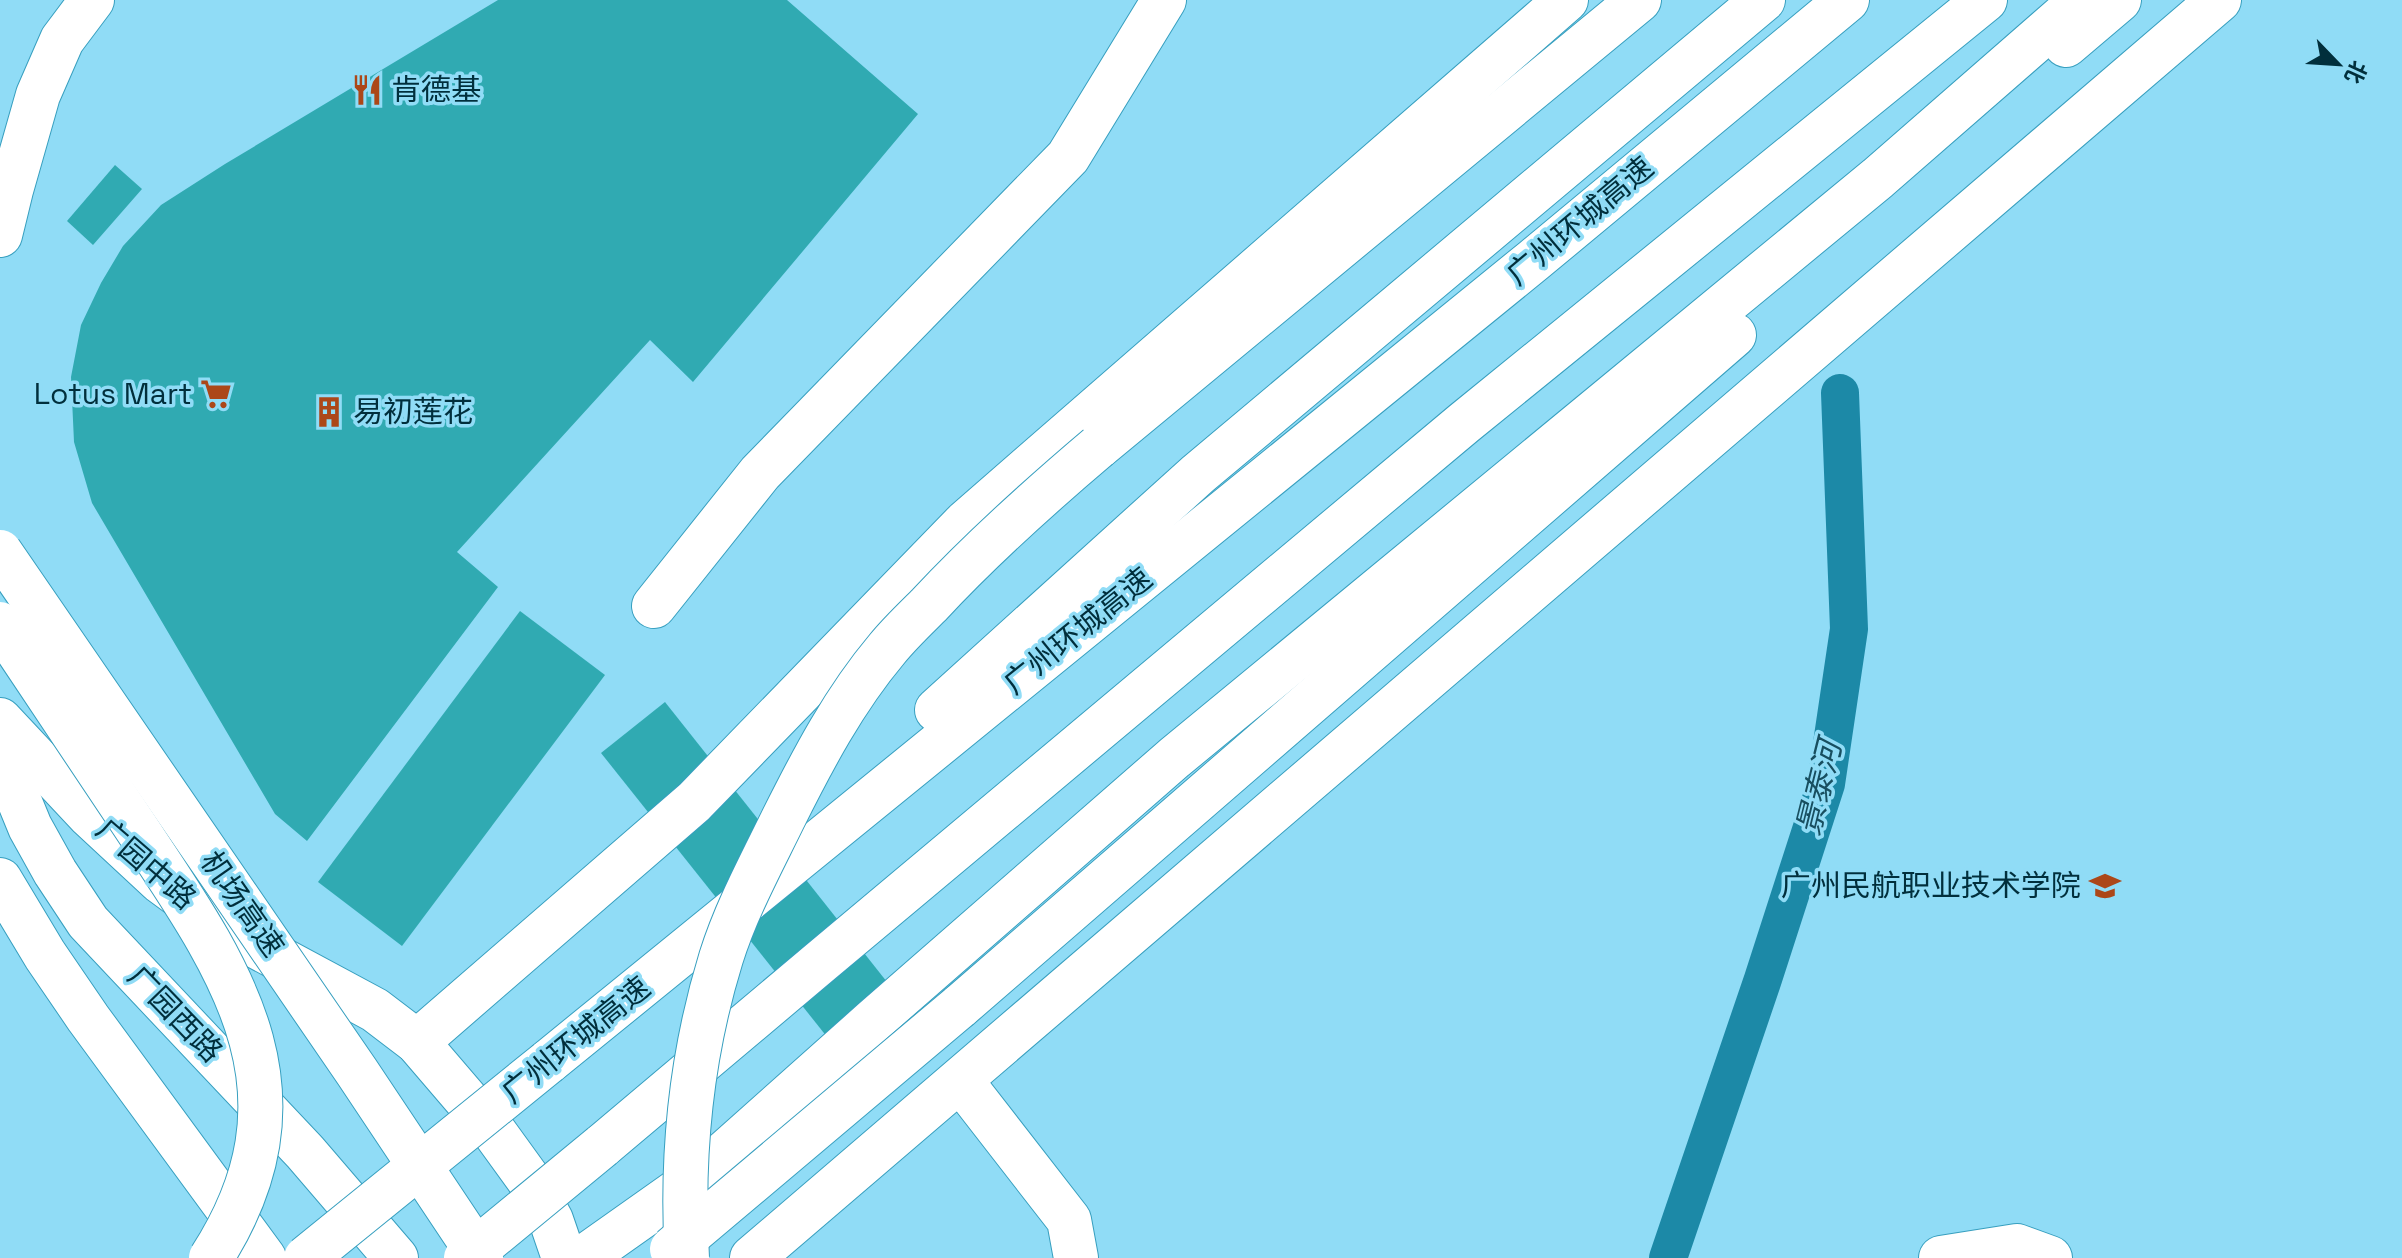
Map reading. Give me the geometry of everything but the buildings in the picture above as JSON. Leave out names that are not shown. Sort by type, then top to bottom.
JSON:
[{"type":"main road","points":[[0,235],[38,95],[62,40],[92,0]]},
{"type":"main road","points":[[654,606],[760,473],[1068,157],[1164,0]]},
{"type":"main road","points":[[417,1042],[694,802],[966,522],[1566,0]]},
{"type":"main road","points":[[687,1258],[686,1174],[692,1090],[709,1002],[722,955],[801,780],[856,691],[887,648],[977,554],[1033,502],[1639,0]]},
{"type":"main road","points":[[548,1062],[1198,474],[1763,0]]},
{"type":"main road","name":"广州环城高速","points":[[306,1258],[1521,270],[1847,0]]},
{"type":"main road","points":[[466,1258],[1464,423],[1985,0]]},
{"type":"main road","points":[[583,1258],[699,1176],[1174,758],[1878,178],[2082,0]]},
{"type":"main road","points":[[661,1258],[959,1007],[2119,0]]},
{"type":"main road","points":[[752,1258],[2219,0]]},
{"type":"main road","name":"机场高速","points":[[0,552],[481,1258]]},
{"type":"main road","points":[[0,559],[142,777],[164,822],[193,906]]},
{"type":"main road","points":[[0,624],[181,896],[221,962],[240,1002],[257,1064],[261,1117],[258,1145],[242,1198],[229,1229],[211,1258]]},
{"type":"main road","name":"广园中路","points":[[0,720],[90,816],[160,881],[238,937],[375,1010],[417,1042],[495,1133],[529,1180],[551,1220],[564,1258]]},
{"type":"main road","name":"广园西路","points":[[0,741],[12,783],[30,827],[88,922],[296,1142],[396,1258]]},
{"type":"main road","points":[[0,880],[88,1018],[264,1258]]},
{"type":"main road","points":[[961,1081],[1069,1220],[1076,1258]]},
{"type":"main road","points":[[681,1258],[681,1236],[699,1176]]},
{"type":"main road","points":[[1941,1258],[2017,1246],[2050,1258]]},
{"type":"waterway","name":"景泰河","points":[[1668,1258],[1826,784],[1849,629],[1840,393]]},
{"type":"place","name":"肯德基","points":[[367,90]]},
{"type":"place","name":"Lotus Mart","points":[[216,394]]},
{"type":"place","name":"易初莲花","points":[[329,412]]},
{"type":"place","name":"广州民航职业技术学院","points":[[2105,886]]}]
